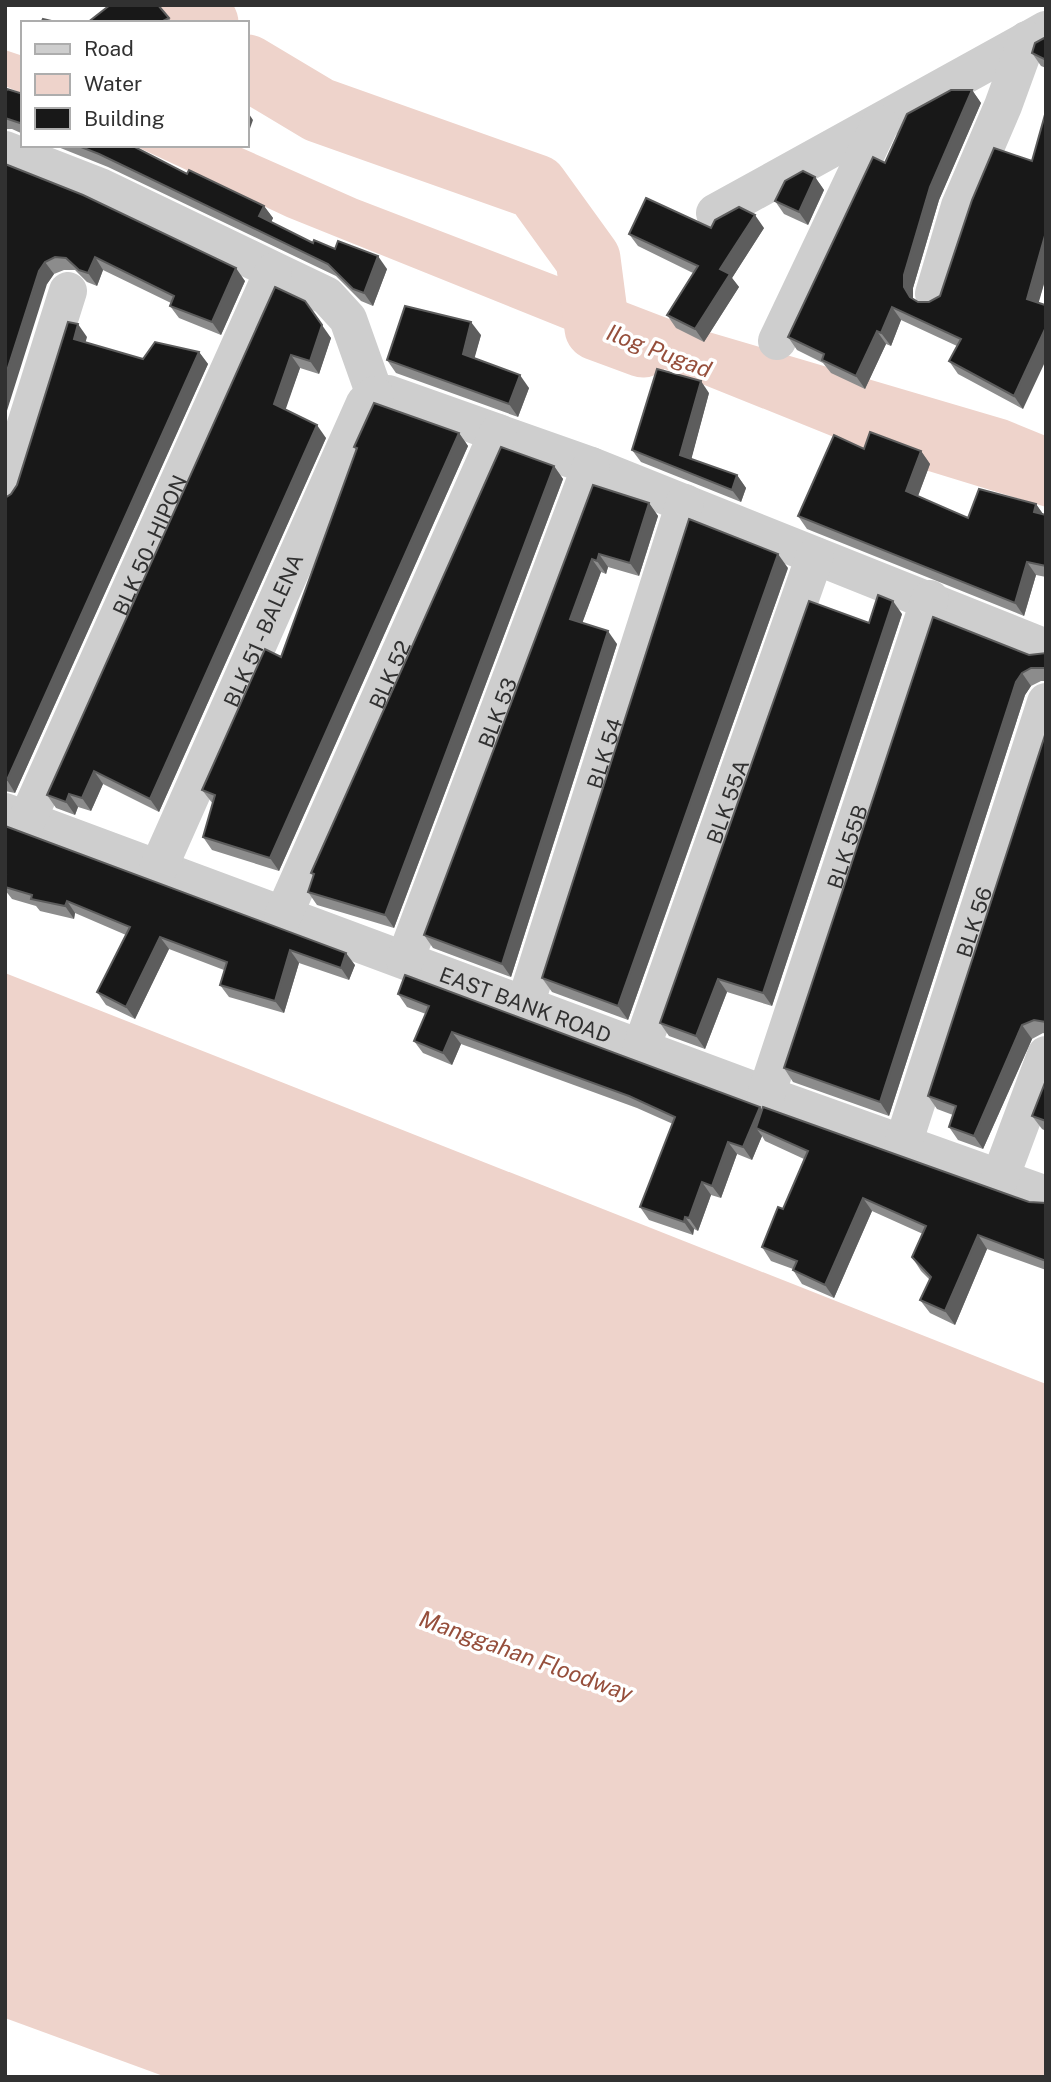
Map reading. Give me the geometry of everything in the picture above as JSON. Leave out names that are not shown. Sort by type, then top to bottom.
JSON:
[{"type":"street","points":[[715,213],[880,124],[993,57],[1036,35]]},
{"type":"street","points":[[934,294],[960,206],[1036,35]]},
{"type":"street","points":[[778,341],[880,124]]},
{"type":"street","points":[[5,150],[100,187],[327,296],[348,319],[375,395],[388,394],[591,466],[930,599],[1046,648]]},
{"type":"street","name":"BLK 50 - HIPON","points":[[16,816],[273,272]]},
{"type":"street","points":[[5,491],[68,291]]},
{"type":"street","name":"BLK 51 - BALENA","points":[[158,869],[365,403],[375,395]]},
{"type":"street","name":"BLK 52","points":[[283,916],[498,433]]},
{"type":"street","name":"BLK 53","points":[[405,960],[591,466]]},
{"type":"street","name":"BLK 54","points":[[525,1005],[685,503]]},
{"type":"street","name":"BLK 55A","points":[[641,1049],[815,555]]},
{"type":"street","name":"BLK 55B","points":[[766,1095],[930,599]]},
{"type":"street","name":"BLK 56","points":[[903,1144],[1046,702]]},
{"type":"street","name":"EAST BANK ROAD","points":[[16,816],[766,1095],[1046,1195]]},
{"type":"street","points":[[1000,1178],[1046,1055]]},
{"type":"water","points":[[5,50],[21,55],[21,93],[5,86]]},
{"type":"water","points":[[137,147],[240,147],[357,199],[685,325],[1007,420],[1046,436],[1046,507],[886,458],[287,217]]},
{"type":"water","name":"Manggahan Floodway","points":[[5,973],[1046,1384],[1046,2077],[166,2077],[5,2018]]},
{"type":"building","points":[[110,5],[158,5],[169,18],[163,21],[90,21]]},
{"type":"building","points":[[1046,37],[1046,60],[1032,53],[1035,43]]},
{"type":"building","points":[[7,89],[21,93],[21,123],[5,118]]},
{"type":"building","points":[[951,90],[972,90],[930,187],[904,275],[904,287],[910,297],[918,302],[929,302],[940,296],[972,200],[994,148],[1032,161],[1046,111],[1046,232],[1027,299],[1045,305],[1046,303],[1046,327],[1014,396],[949,361],[961,339],[892,307],[881,333],[877,331],[856,376],[822,360],[824,354],[788,337],[873,157],[885,163],[907,114]]},
{"type":"building","points":[[81,147],[135,147],[187,174],[189,170],[264,206],[259,216],[313,243],[314,240],[335,249],[338,241],[378,256],[364,293],[353,289],[328,264]]},
{"type":"building","points":[[5,164],[83,195],[236,268],[212,322],[170,306],[174,296],[95,257],[88,273],[79,270],[66,258],[55,257],[45,262],[39,271],[5,377]]},
{"type":"building","points":[[803,171],[815,177],[799,212],[775,201],[785,181]]},
{"type":"building","points":[[646,198],[711,228],[715,220],[739,207],[755,215],[720,269],[730,274],[695,329],[667,315],[698,266],[629,234]]},
{"type":"building","points":[[275,287],[305,301],[322,325],[310,361],[291,355],[274,404],[317,425],[150,799],[94,771],[82,798],[69,794],[66,802],[47,795]]},
{"type":"building","points":[[405,306],[471,322],[463,354],[520,375],[509,404],[387,360]]},
{"type":"building","points":[[68,322],[78,324],[74,339],[143,359],[155,342],[199,352],[5,780],[5,498],[17,485]]},
{"type":"building","points":[[657,369],[701,381],[680,455],[737,475],[732,490],[632,450]]},
{"type":"building","points":[[374,403],[459,433],[270,858],[203,837],[215,795],[202,790],[265,649],[281,657],[357,448],[354,447]]},
{"type":"building","points":[[870,432],[921,451],[906,491],[968,518],[979,489],[1036,504],[1034,512],[1046,515],[1046,566],[1027,562],[1015,603],[798,516],[834,435],[864,449]]},
{"type":"building","points":[[501,447],[554,466],[385,915],[308,892],[314,874],[311,873]]},
{"type":"building","points":[[593,485],[649,503],[630,563],[599,554],[597,561],[592,559],[570,619],[608,631],[502,964],[424,935]]},
{"type":"building","points":[[689,519],[778,554],[618,1006],[542,978]]},
{"type":"building","points":[[878,595],[893,601],[763,993],[718,979],[696,1036],[660,1023],[809,601],[869,623]]},
{"type":"building","points":[[933,617],[1029,655],[1046,653],[1046,669],[1031,668],[1022,673],[1016,682],[880,1102],[784,1068]]},
{"type":"building","points":[[1046,732],[1046,1022],[1034,1020],[1022,1025],[974,1136],[949,1127],[956,1106],[928,1096]]},
{"type":"building","points":[[5,826],[346,953],[341,968],[290,950],[275,1001],[220,985],[227,962],[160,937],[126,1007],[97,992],[130,927],[67,901],[65,906],[31,899],[32,895],[5,887]]},
{"type":"building","points":[[405,975],[760,1107],[743,1147],[728,1142],[712,1186],[702,1182],[689,1218],[685,1217],[684,1222],[640,1207],[675,1117],[629,1096],[452,1032],[443,1053],[414,1041],[429,1006],[398,994]]},
{"type":"building","points":[[1046,1080],[1046,1121],[1032,1116]]},
{"type":"building","points":[[763,1107],[1029,1202],[1046,1203],[1046,1261],[978,1235],[945,1311],[920,1300],[931,1277],[912,1257],[926,1226],[863,1198],[825,1285],[793,1270],[797,1261],[762,1247],[778,1207],[783,1209],[808,1151],[756,1128]]},
{"type":"waterway","name":"Ilog Pugad","points":[[191,5],[204,21]]},
{"type":"waterway","name":"Ilog Pugad","points":[[248,68],[319,110],[536,187],[588,259],[597,328],[643,345]]}]
